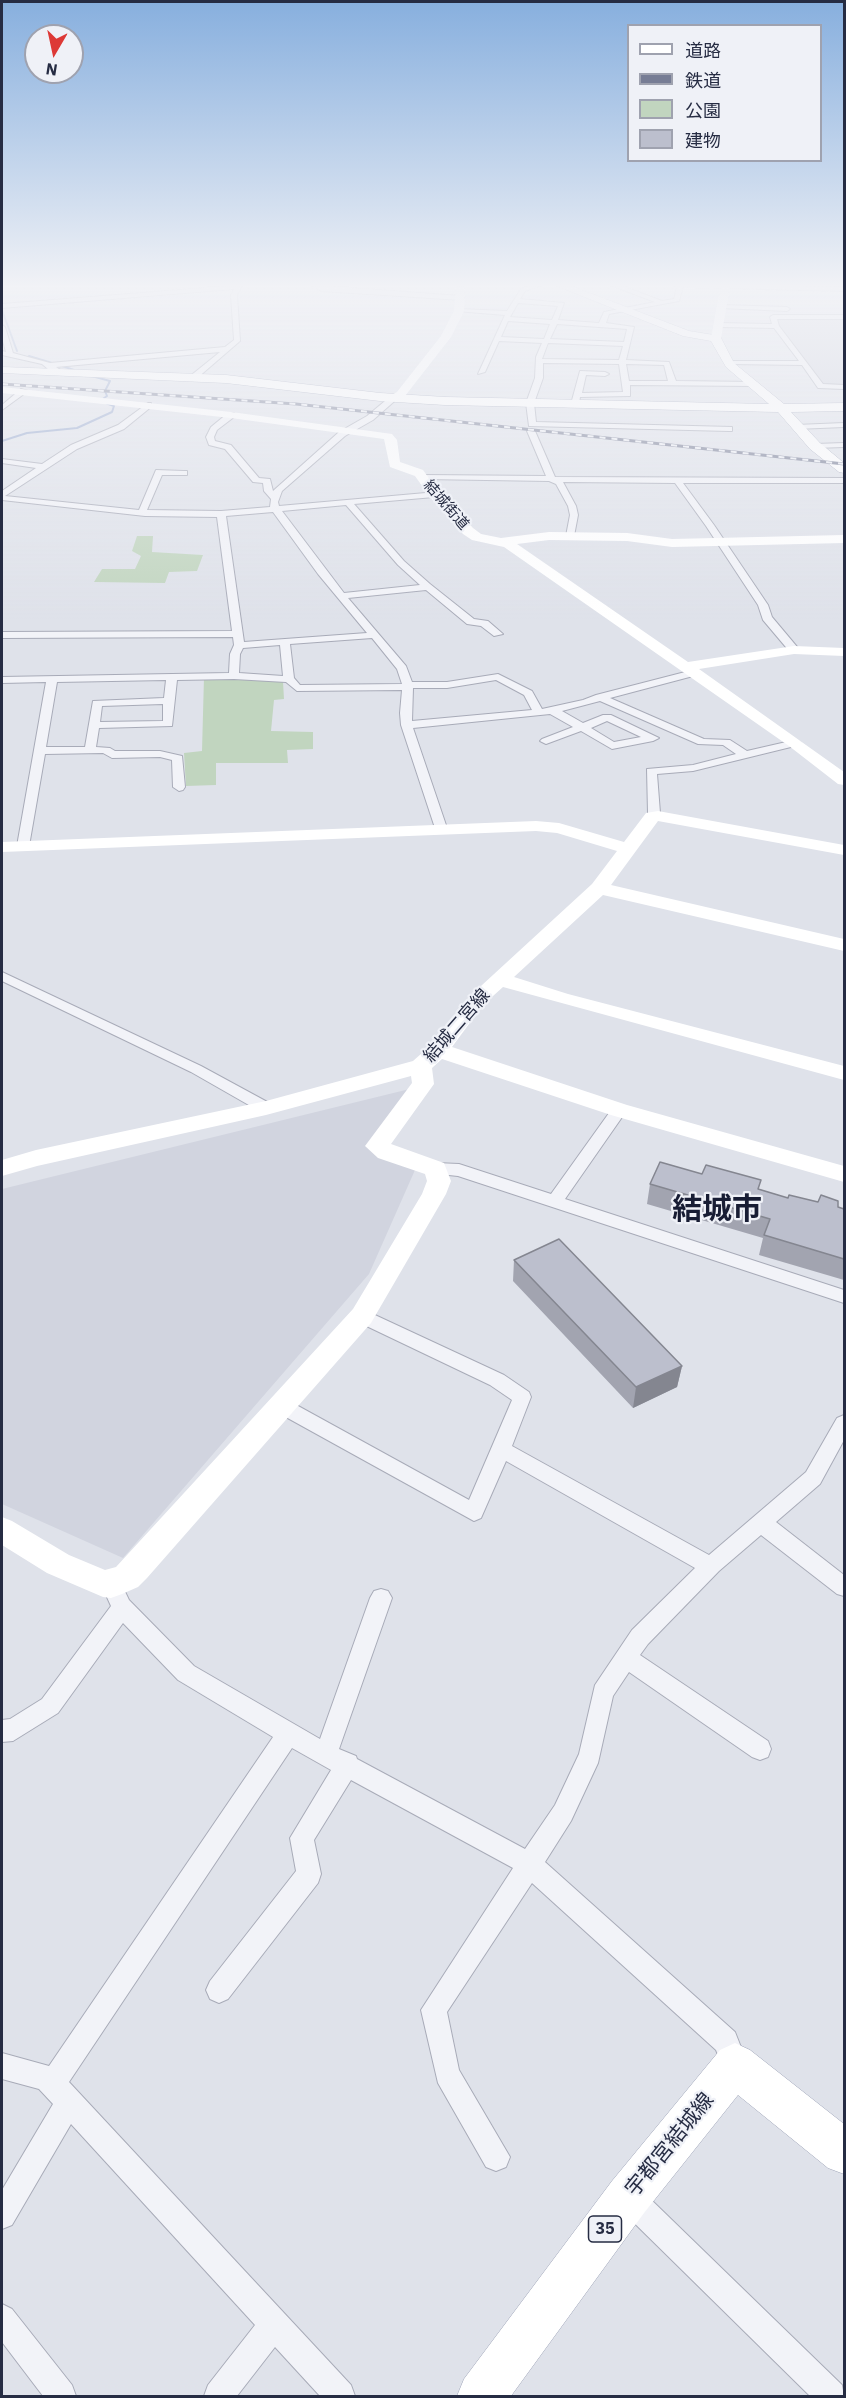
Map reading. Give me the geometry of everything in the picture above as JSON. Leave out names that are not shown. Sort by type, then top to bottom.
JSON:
[{"type":"main road","points":[[385,397],[530,404],[573,397]]},
{"type":"main road","points":[[593,397],[781,408],[844,407]]},
{"type":"main road","points":[[768,397],[820,451],[844,469]]},
{"type":"main road","points":[[735,2065],[841,2139]]},
{"type":"main road","name":"宇都宮結城線","points":[[481,2397],[628,2197],[735,2065]]},
{"type":"street","points":[[2,408],[16,397]]},
{"type":"street","name":"結城街道","points":[[76,397],[388,436],[391,440],[394,464],[423,477],[434,494],[474,536],[508,544],[795,743],[844,780]]},
{"type":"street","points":[[532,397],[530,404],[532,423],[729,429]]},
{"type":"street","points":[[274,497],[342,434],[351,430],[394,398]]},
{"type":"street","points":[[2,496],[74,447],[122,427],[148,405]]},
{"type":"street","points":[[231,415],[214,429],[210,437],[213,443],[228,447],[256,480],[267,481],[268,491],[274,497],[275,508],[321,572],[402,668],[408,686],[405,713],[407,725],[441,828]]},
{"type":"street","points":[[796,427],[844,425]]},
{"type":"street","points":[[531,431],[552,480]]},
{"type":"street","points":[[820,451],[844,445]]},
{"type":"street","points":[[820,451],[844,456]]},
{"type":"street","points":[[2,461],[44,467]]},
{"type":"street","points":[[142,512],[159,472],[184,473]]},
{"type":"street","points":[[423,477],[677,481],[844,480]]},
{"type":"street","points":[[552,480],[559,482],[572,506],[574,515],[570,536]]},
{"type":"street","points":[[677,481],[763,605],[767,618],[794,650]]},
{"type":"street","points":[[2,496],[142,512],[221,514],[434,494]]},
{"type":"street","points":[[348,502],[401,563],[471,622],[484,623],[498,634]]},
{"type":"street","points":[[221,514],[238,640],[234,676]]},
{"type":"street","points":[[502,542],[570,536],[627,537],[672,543],[844,538]]},
{"type":"street","points":[[341,596],[391,589],[429,587]]},
{"type":"street","points":[[2,635],[285,642],[375,634]]},
{"type":"street","points":[[285,642],[289,679],[297,688],[447,685],[498,676],[528,693],[539,713]]},
{"type":"street","points":[[407,725],[553,711],[689,670],[794,650],[844,652]]},
{"type":"street","points":[[2,680],[172,676],[289,679]]},
{"type":"street","points":[[94,725],[168,724],[172,676]]},
{"type":"street","points":[[23,846],[52,680]]},
{"type":"street","points":[[600,697],[702,742],[726,742],[745,755]]},
{"type":"street","points":[[90,750],[97,703],[169,701]]},
{"type":"street","points":[[546,741],[582,727],[607,717],[653,738],[612,746],[582,727],[553,711]]},
{"type":"street","points":[[795,743],[693,768],[651,771],[654,813],[652,817],[844,850]]},
{"type":"street","points":[[41,751],[106,750],[112,755],[160,754],[178,758],[179,787]]},
{"type":"street","name":"結城二宮線","points":[[2,1168],[36,1158],[266,1108],[421,1066],[439,1050],[476,1001],[599,888],[652,817]]},
{"type":"street","points":[[2,847],[210,840],[441,828],[547,827],[628,849]]},
{"type":"street","points":[[599,888],[844,945]]},
{"type":"street","points":[[2,976],[196,1069],[266,1108]]},
{"type":"street","points":[[499,979],[561,998],[844,1073]]},
{"type":"street","points":[[439,1050],[619,1110],[844,1174]]},
{"type":"street","points":[[421,1066],[423,1084],[377,1146],[386,1152],[436,1169],[459,1170],[844,1297]]},
{"type":"street","points":[[555,1201],[619,1110]]},
{"type":"street","points":[[2,1731],[13,1730],[50,1706],[127,1577],[362,1316],[434,1194],[439,1181],[436,1169]]},
{"type":"street","points":[[282,1406],[474,1512],[522,1397],[497,1380],[362,1316]]},
{"type":"street","points":[[495,2157],[447,2074],[434,2010],[563,1813],[590,1755],[603,1692],[640,1637],[712,1565],[813,1478],[844,1423]]},
{"type":"street","points":[[501,1449],[694,1558],[712,1565]]},
{"type":"street","points":[[760,1522],[844,1587]]},
{"type":"street","points":[[2,1530],[116,1595],[186,1673],[288,1734],[348,1764],[529,1864],[726,2041],[735,2065]]},
{"type":"street","points":[[326,1753],[381,1598]]},
{"type":"street","points":[[626,1658],[760,1749]]},
{"type":"street","points":[[2,2215],[61,2093],[288,1734]]},
{"type":"street","points":[[219,1990],[309,1874],[302,1838],[348,1764]]},
{"type":"street","points":[[2,2066],[47,2078],[340,2397]]},
{"type":"street","points":[[628,2197],[831,2397]]},
{"type":"street","points":[[2,2319],[61,2397]]},
{"type":"street","points":[[219,2397],[274,2325]]},
{"type":"shaded area","points":[[430,1084],[387,1144],[415,1170],[369,1274],[123,1558],[2,1504],[2,1189]]},
{"type":"green space","points":[[137,536],[153,536],[152,552],[203,555],[197,571],[169,572],[165,583],[94,582],[102,569],[135,569],[141,556],[132,551]]},
{"type":"green space","points":[[204,677],[283,682],[284,699],[274,700],[271,731],[313,732],[313,749],[287,750],[288,763],[216,763],[216,785],[186,786],[184,753],[202,751]]},
{"type":"building","points":[[660,1162],[702,1174],[706,1165],[761,1180],[758,1189],[788,1198],[789,1195],[818,1202],[821,1195],[838,1201],[838,1207],[844,1209],[844,1259],[764,1235],[770,1219],[650,1184]]},
{"type":"building","points":[[559,1239],[682,1366],[636,1387],[514,1260]]},
{"type":"waterway","points":[[2,441],[27,433],[77,428],[112,412],[114,406],[100,401],[106,397]]},
{"type":"railway","points":[[192,397],[296,404],[844,464]]},
{"type":"district","name":"結城市","points":[[717,1210]]}]
